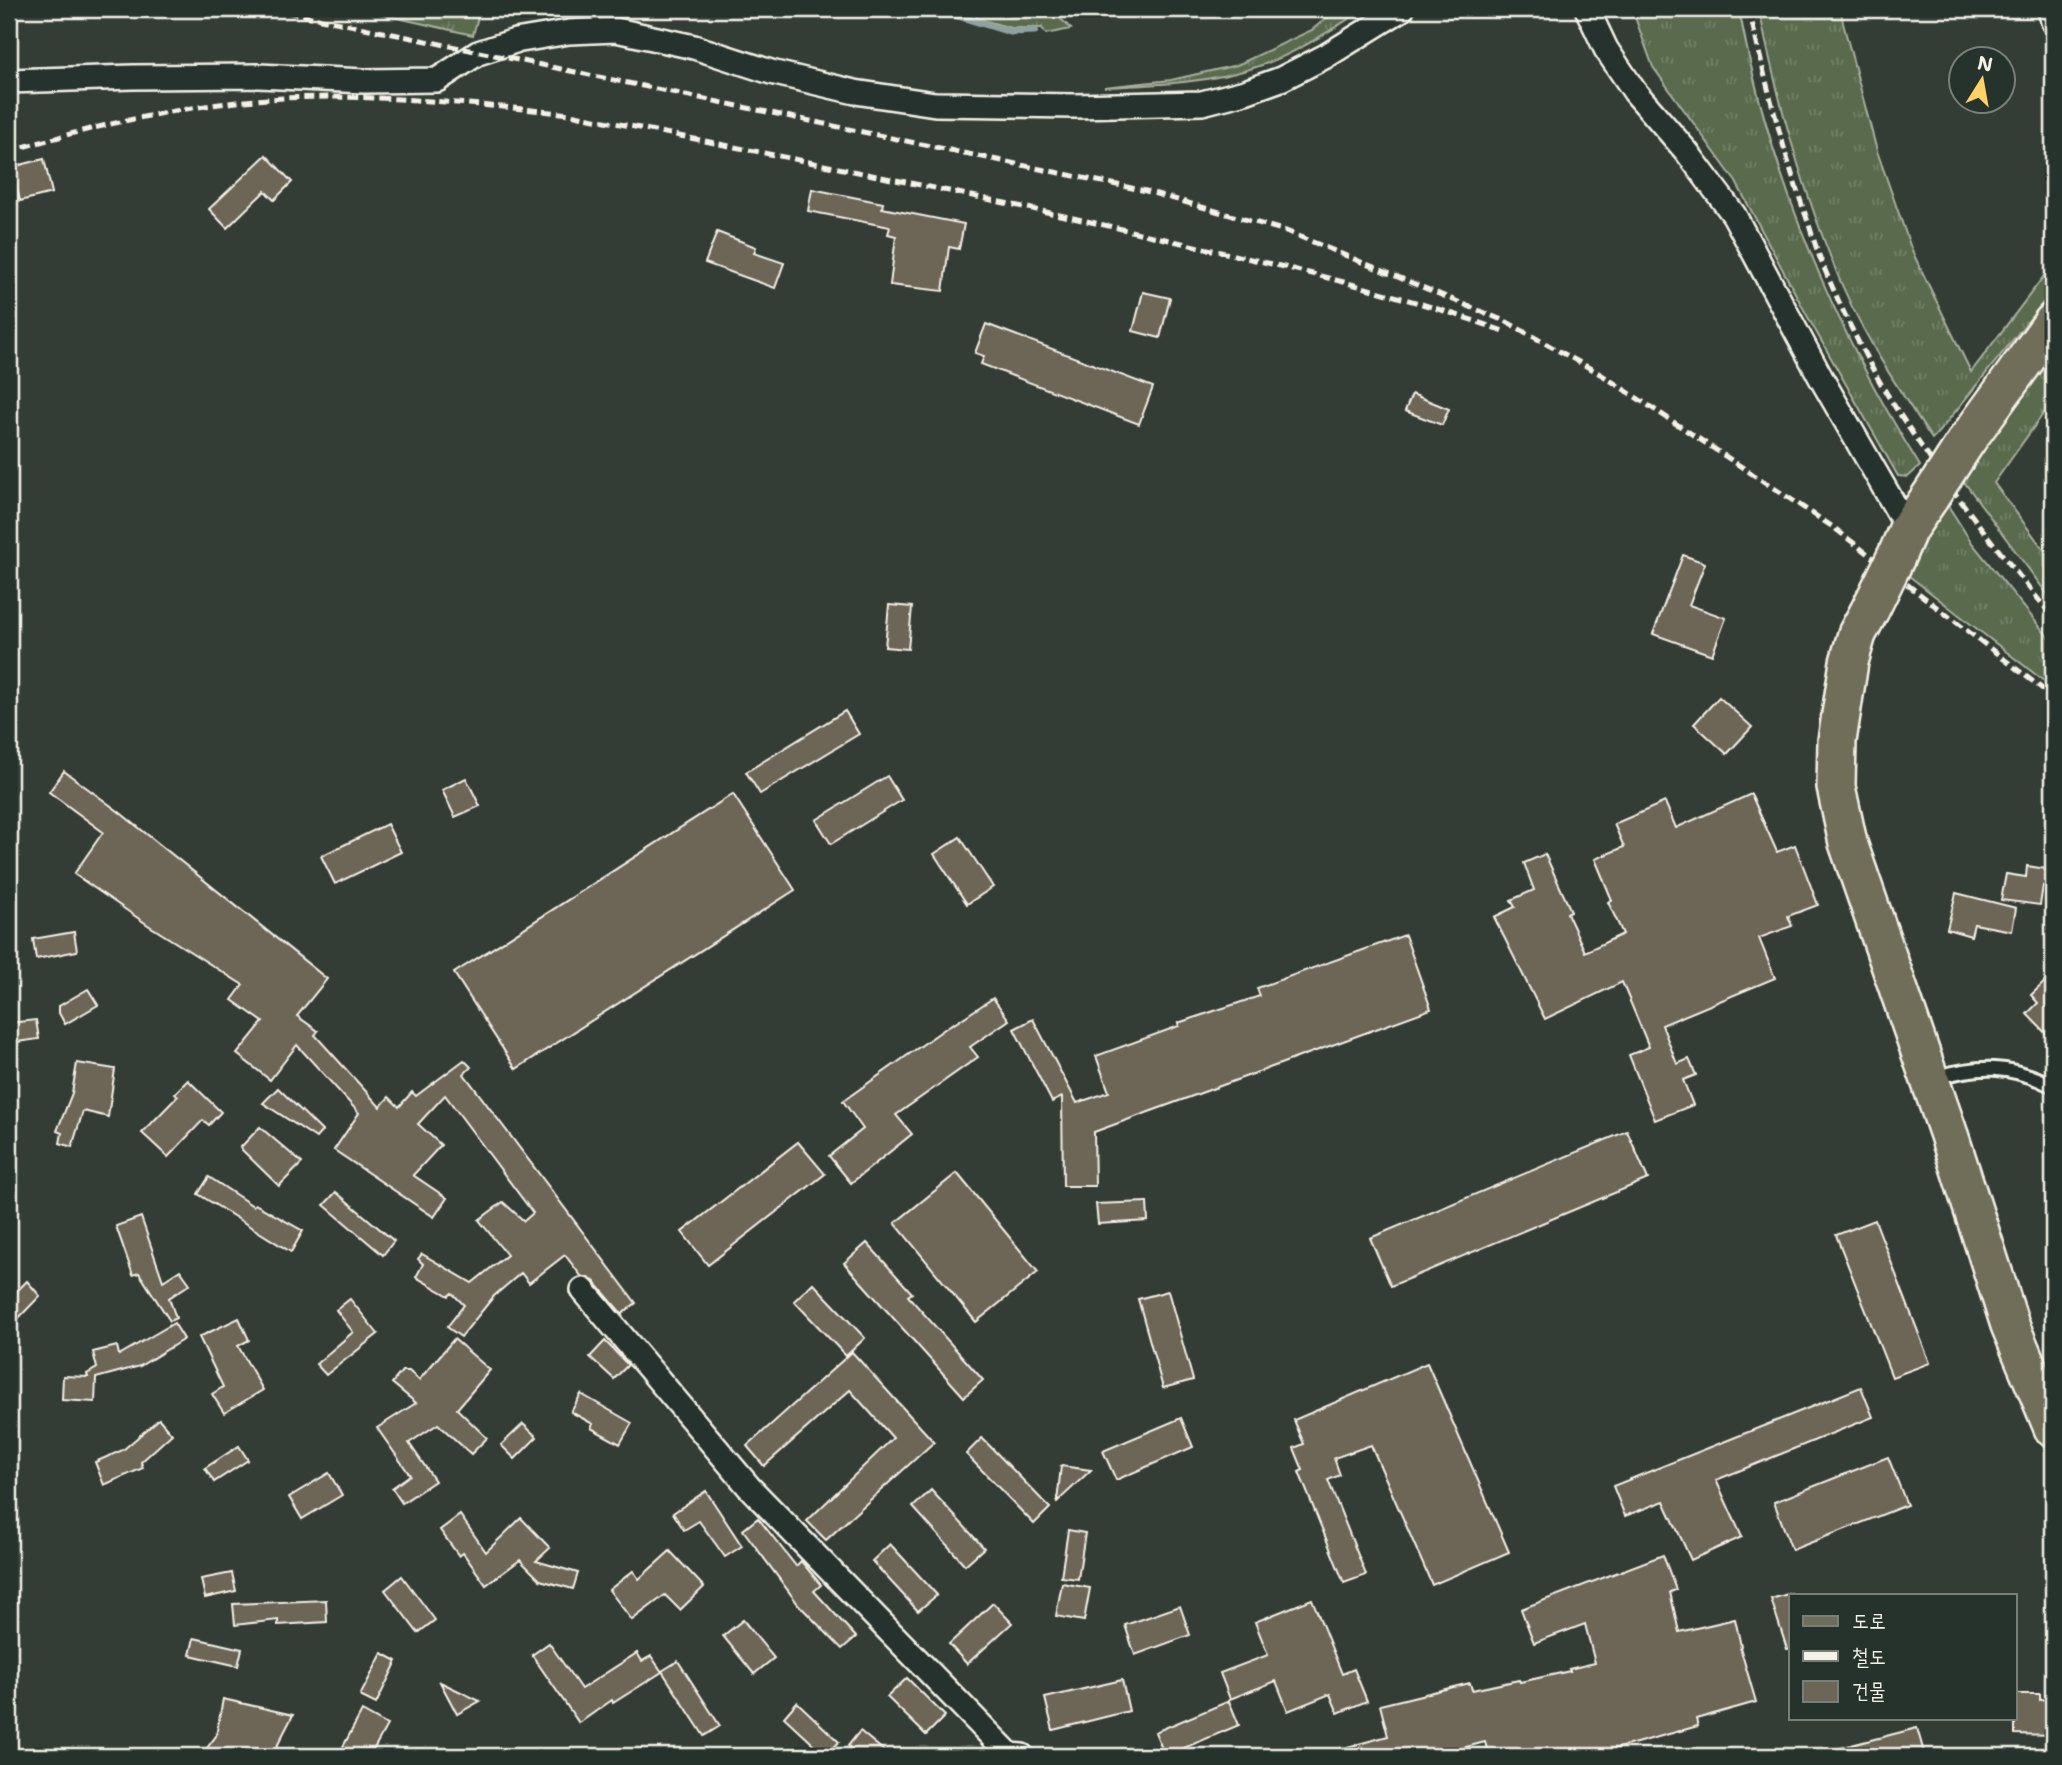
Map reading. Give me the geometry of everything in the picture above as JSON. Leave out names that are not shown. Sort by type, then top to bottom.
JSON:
[{"type":"main road","points":[[2053,322],[1967,440],[1930,497],[1902,543],[1857,634],[1842,696],[1836,786],[1848,843],[2010,1325],[2053,1428]]},
{"type":"street","points":[[9,81],[245,76],[364,81],[437,80],[478,52],[515,41],[569,32],[616,30],[694,47],[771,72],[855,92],[935,104],[1076,106],[1202,103],[1281,79],[1326,56],[1402,9]]},
{"type":"street","points":[[1587,9],[1606,49],[1635,92],[1687,152],[1734,215],[1821,379],[1902,543]]},
{"type":"street","points":[[2050,9],[2053,21]]},
{"type":"street","points":[[583,1290],[749,1487],[1010,1755],[1022,1756]]},
{"type":"lane","points":[[1929,1079],[1964,1069],[1987,1068],[2024,1074],[2053,1086]]},
{"type":"green space","points":[[358,9],[439,9],[478,17],[473,35]]},
{"type":"green space","points":[[980,9],[1051,9],[1071,29],[1046,34],[1042,28],[1011,28],[976,18]]},
{"type":"green space","points":[[1337,9],[1365,9],[1304,46],[1265,64],[1206,79],[1104,87],[1171,80],[1237,65],[1312,30]]},
{"type":"green space","points":[[1632,9],[1739,9],[1752,70],[1786,188],[1832,302],[1888,413],[1920,466],[1908,477],[1898,476],[1810,321],[1736,182],[1653,67]]},
{"type":"green space","points":[[1759,9],[1841,9],[1877,151],[1912,251],[1971,372],[2053,264],[2053,290],[1932,439],[1864,330],[1832,261],[1790,136]]},
{"type":"green space","points":[[2053,351],[2053,400],[1994,483],[2053,562],[2053,602],[1962,479]]},
{"type":"green space","points":[[1947,504],[1972,543],[2053,643],[2053,688],[1909,576],[1931,528]]},
{"type":"building","points":[[266,155],[292,182],[274,200],[265,191],[227,228],[209,209]]},
{"type":"building","points":[[44,159],[52,193],[20,201],[12,167]]},
{"type":"building","points":[[812,189],[883,203],[882,208],[964,224],[959,249],[949,247],[943,291],[890,285],[896,236],[888,234],[890,227],[808,211]]},
{"type":"building","points":[[717,232],[756,247],[754,253],[784,263],[775,288],[705,263]]},
{"type":"building","points":[[1143,292],[1170,298],[1160,338],[1133,331]]},
{"type":"building","points":[[986,324],[1153,387],[1139,424],[981,364],[984,356],[975,353]]},
{"type":"building","points":[[1412,394],[1449,409],[1442,425],[1405,411]]},
{"type":"building","points":[[1683,555],[1705,563],[1689,605],[1726,618],[1712,655],[1653,634]]},
{"type":"building","points":[[889,605],[912,607],[908,649],[885,647]]},
{"type":"building","points":[[1719,697],[1752,727],[1727,754],[1694,724]]},
{"type":"building","points":[[845,711],[859,734],[760,794],[746,772]]},
{"type":"building","points":[[64,771],[118,811],[327,979],[297,1016],[318,1031],[315,1035],[380,1107],[389,1097],[399,1107],[412,1092],[416,1096],[464,1060],[471,1067],[464,1074],[636,1303],[622,1314],[594,1281],[581,1276],[565,1255],[529,1283],[521,1273],[494,1296],[461,1337],[447,1327],[464,1305],[452,1293],[449,1296],[416,1277],[423,1264],[418,1259],[422,1254],[472,1283],[507,1255],[479,1220],[503,1202],[524,1221],[533,1213],[445,1095],[418,1124],[441,1145],[413,1175],[447,1198],[434,1217],[334,1150],[359,1113],[297,1045],[270,1080],[237,1054],[263,1022],[232,1000],[243,985],[74,874],[103,832],[49,792]]},
{"type":"building","points":[[887,776],[902,800],[831,844],[816,820]]},
{"type":"building","points":[[466,778],[480,806],[455,817],[442,790]]},
{"type":"building","points":[[733,794],[795,890],[516,1069],[454,973]]},
{"type":"building","points":[[1751,794],[1777,852],[1795,845],[1818,905],[1788,916],[1792,926],[1759,938],[1775,978],[1662,1025],[1677,1064],[1689,1059],[1696,1075],[1683,1080],[1693,1105],[1655,1120],[1629,1055],[1649,1047],[1622,982],[1545,1019],[1494,917],[1515,907],[1511,900],[1534,890],[1524,863],[1545,854],[1571,911],[1567,913],[1585,952],[1623,934],[1608,902],[1612,900],[1595,859],[1624,847],[1614,824],[1665,802],[1676,828]]},
{"type":"building","points":[[387,824],[401,852],[335,884],[321,856]]},
{"type":"building","points":[[960,837],[993,887],[967,904],[934,854]]},
{"type":"building","points":[[2027,866],[2053,870],[2053,888],[2043,886],[2040,905],[2001,900],[2006,874],[2026,877]]},
{"type":"building","points":[[1956,893],[2016,908],[2012,931],[1974,924],[1971,936],[1947,929]]},
{"type":"building","points":[[74,932],[77,951],[36,959],[33,939]]},
{"type":"building","points":[[1405,935],[1431,1009],[1094,1132],[1095,1186],[1063,1186],[1062,1097],[1052,1102],[1014,1029],[1033,1019],[1077,1103],[1109,1092],[1096,1056],[1179,1026],[1178,1023],[1260,996],[1257,988]]},
{"type":"building","points":[[2053,974],[2053,1041],[2027,1014],[2038,1003],[2031,995]]},
{"type":"building","points":[[88,989],[98,1005],[65,1024],[59,1013],[59,1006]]},
{"type":"building","points":[[993,998],[1009,1020],[970,1047],[978,1057],[896,1115],[912,1134],[851,1183],[829,1156],[863,1129],[843,1101]]},
{"type":"building","points":[[36,1020],[39,1039],[9,1043],[9,1023]]},
{"type":"building","points":[[77,1063],[115,1069],[108,1117],[83,1111],[72,1147],[60,1143],[62,1133],[57,1131],[72,1093]]},
{"type":"building","points":[[188,1080],[221,1112],[209,1125],[203,1120],[168,1157],[142,1133],[178,1096],[175,1093]]},
{"type":"building","points":[[278,1088],[322,1131],[316,1138],[263,1103]]},
{"type":"building","points":[[260,1127],[302,1163],[279,1186],[240,1148]]},
{"type":"building","points":[[1627,1131],[1648,1179],[1391,1286],[1370,1238]]},
{"type":"building","points":[[798,1142],[825,1174],[708,1265],[682,1232]]},
{"type":"building","points":[[957,1173],[1038,1272],[976,1322],[895,1223]]},
{"type":"building","points":[[209,1177],[253,1206],[255,1204],[303,1231],[291,1252],[198,1194]]},
{"type":"building","points":[[336,1192],[394,1241],[383,1255],[324,1205]]},
{"type":"building","points":[[1147,1202],[1148,1221],[1098,1224],[1096,1204]]},
{"type":"building","points":[[141,1217],[163,1281],[180,1270],[190,1284],[169,1298],[176,1318],[170,1321],[139,1273],[133,1275],[116,1226]]},
{"type":"building","points":[[1875,1220],[1930,1363],[1892,1377],[1836,1235]]},
{"type":"building","points":[[867,1243],[912,1293],[908,1296],[983,1380],[964,1397],[844,1263]]},
{"type":"building","points":[[27,1281],[40,1296],[9,1328],[9,1299]]},
{"type":"building","points":[[813,1283],[865,1338],[846,1356],[794,1301]]},
{"type":"building","points":[[1168,1291],[1193,1380],[1163,1388],[1138,1299]]},
{"type":"building","points":[[350,1299],[378,1334],[326,1375],[316,1364],[353,1332],[336,1310]]},
{"type":"building","points":[[239,1318],[249,1340],[238,1346],[263,1390],[224,1413],[212,1394],[223,1387],[199,1337]]},
{"type":"building","points":[[174,1323],[184,1339],[140,1366],[96,1378],[95,1402],[62,1400],[63,1376],[88,1377],[87,1374],[97,1368],[93,1352],[117,1346],[119,1355]]},
{"type":"building","points":[[454,1339],[490,1370],[457,1409],[487,1438],[471,1454],[438,1424],[409,1443],[435,1481],[402,1503],[392,1488],[410,1475],[377,1428],[416,1403],[392,1383],[402,1371],[409,1371],[419,1380]]},
{"type":"building","points":[[605,1341],[628,1365],[614,1379],[590,1357]]},
{"type":"building","points":[[852,1352],[934,1442],[826,1540],[807,1521],[893,1438],[850,1390],[764,1466],[747,1446]]},
{"type":"building","points":[[1427,1363],[1509,1552],[1432,1585],[1371,1445],[1334,1458],[1340,1475],[1328,1480],[1366,1575],[1344,1583],[1299,1472],[1303,1470],[1294,1448],[1304,1444],[1294,1420]]},
{"type":"building","points":[[1861,1387],[1873,1417],[1716,1480],[1742,1537],[1691,1560],[1664,1501],[1625,1516],[1613,1486]]},
{"type":"building","points":[[581,1394],[632,1423],[620,1444],[591,1428],[593,1424],[571,1412]]},
{"type":"building","points":[[1181,1418],[1193,1447],[1116,1480],[1103,1451]]},
{"type":"building","points":[[159,1419],[172,1434],[141,1462],[143,1468],[104,1485],[95,1462],[123,1450]]},
{"type":"building","points":[[523,1424],[537,1437],[515,1459],[501,1445]]},
{"type":"building","points":[[982,1438],[1050,1508],[1034,1524],[966,1454]]},
{"type":"building","points":[[239,1446],[248,1460],[214,1482],[205,1468]]},
{"type":"building","points":[[1888,1457],[1907,1505],[1792,1550],[1774,1502]]},
{"type":"building","points":[[1061,1466],[1091,1470],[1057,1502]]},
{"type":"building","points":[[329,1473],[342,1495],[302,1519],[289,1497]]},
{"type":"building","points":[[931,1490],[984,1548],[965,1565],[913,1507]]},
{"type":"building","points":[[706,1491],[742,1546],[725,1557],[699,1521],[684,1530],[673,1513]]},
{"type":"building","points":[[460,1515],[486,1552],[521,1518],[550,1548],[536,1561],[578,1573],[573,1589],[540,1580],[520,1560],[486,1585],[463,1553],[459,1556],[440,1530]]},
{"type":"building","points":[[758,1518],[796,1566],[801,1561],[821,1585],[814,1591],[856,1637],[842,1649],[798,1604],[743,1530]]},
{"type":"building","points":[[1068,1530],[1085,1533],[1078,1579],[1061,1577]]},
{"type":"building","points":[[890,1544],[937,1595],[918,1611],[872,1561]]},
{"type":"building","points":[[670,1551],[704,1587],[680,1610],[665,1595],[632,1620],[609,1590],[633,1571],[639,1579]]},
{"type":"building","points":[[1663,1555],[1676,1590],[1670,1592],[1679,1632],[1735,1619],[1756,1702],[1696,1719],[1698,1726],[1589,1756],[1489,1756],[1485,1742],[1432,1756],[1337,1756],[1336,1750],[1388,1736],[1380,1705],[1470,1683],[1472,1690],[1519,1680],[1520,1682],[1595,1663],[1585,1624],[1534,1643],[1521,1609]]},
{"type":"building","points":[[232,1573],[236,1591],[205,1598],[201,1579]]},
{"type":"building","points":[[402,1576],[435,1620],[418,1633],[385,1590]]},
{"type":"building","points":[[1062,1583],[1090,1588],[1084,1621],[1056,1616]]},
{"type":"building","points":[[1791,1593],[1789,1648],[1787,1649],[1771,1599]]},
{"type":"building","points":[[1312,1599],[1342,1674],[1354,1669],[1367,1701],[1338,1713],[1330,1694],[1288,1711],[1276,1681],[1230,1699],[1220,1673],[1268,1655],[1255,1622]]},
{"type":"building","points":[[326,1600],[327,1622],[278,1625],[278,1620],[235,1625],[233,1604]]},
{"type":"building","points":[[993,1603],[1012,1623],[967,1664],[949,1644]]},
{"type":"building","points":[[1180,1606],[1190,1635],[1135,1655],[1125,1625]]},
{"type":"building","points":[[743,1620],[774,1658],[754,1674],[723,1636]]},
{"type":"building","points":[[194,1638],[242,1649],[238,1666],[190,1655]]},
{"type":"building","points":[[549,1643],[581,1689],[637,1653],[642,1661],[651,1656],[662,1672],[613,1703],[612,1700],[579,1723],[532,1655]]},
{"type":"building","points":[[382,1653],[397,1661],[376,1704],[360,1696]]},
{"type":"building","points":[[678,1661],[720,1726],[704,1736],[662,1671]]},
{"type":"building","points":[[907,1678],[945,1716],[926,1735],[887,1697]]},
{"type":"building","points":[[1122,1680],[1129,1711],[1053,1730],[1045,1698]]},
{"type":"building","points":[[440,1682],[480,1701],[457,1714]]},
{"type":"building","points":[[2016,1694],[2040,1694],[2040,1700],[2053,1698],[2053,1735],[2015,1734]]},
{"type":"building","points":[[223,1699],[293,1715],[272,1756],[201,1756],[216,1736]]},
{"type":"building","points":[[1229,1701],[1239,1725],[1165,1756],[1155,1732]]},
{"type":"building","points":[[797,1702],[839,1742],[826,1756],[784,1717]]},
{"type":"building","points":[[362,1711],[387,1725],[370,1756],[338,1756]]},
{"type":"building","points":[[1917,1728],[1925,1756],[1833,1756],[1832,1750]]},
{"type":"building","points":[[860,1731],[890,1756],[859,1756],[848,1746]]},
{"type":"waterway","points":[[935,9],[1010,32],[1035,31]]},
{"type":"railway","points":[[273,9],[1146,191],[1286,231],[1507,322],[1602,375],[1833,527],[2053,697]]},
{"type":"railway","points":[[1749,9],[1773,109],[1795,184],[1822,263],[1856,338],[1886,393],[1933,463],[2053,617]]},
{"type":"railway","points":[[9,151],[76,132],[180,110],[284,98],[463,103],[570,114],[953,192],[1223,252],[1384,293],[1503,331]]}]
